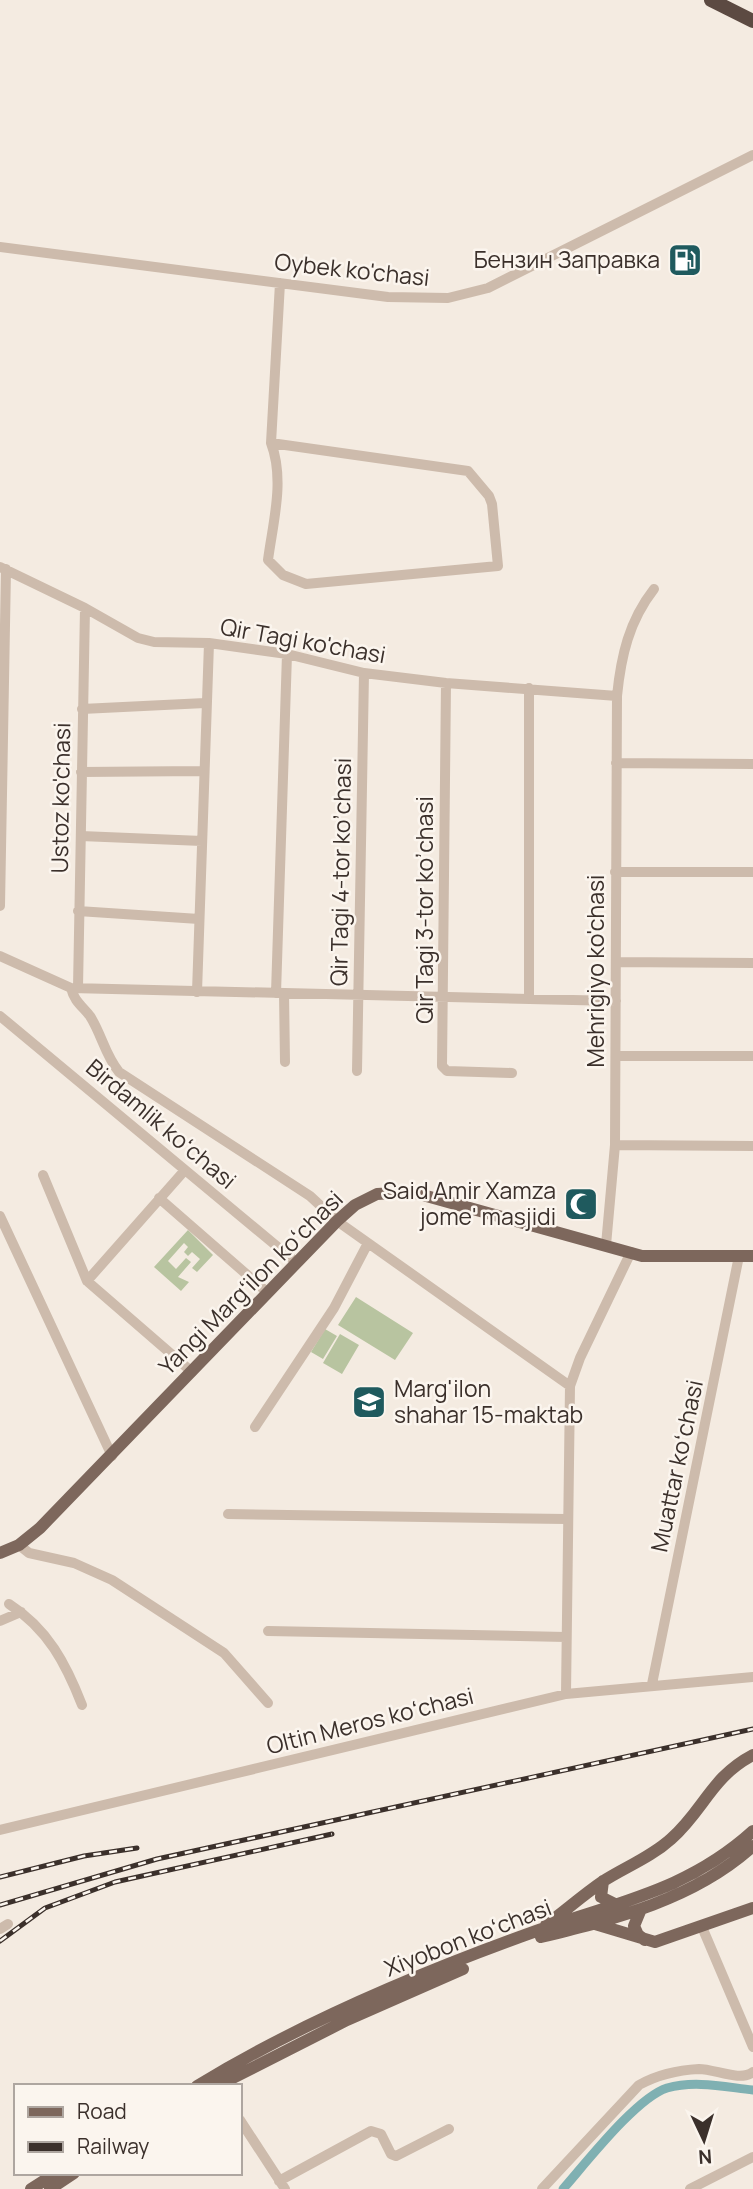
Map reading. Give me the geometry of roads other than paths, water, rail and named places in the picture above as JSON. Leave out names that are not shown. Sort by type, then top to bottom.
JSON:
[{"type":"highway","points":[[711,0],[753,21]]},
{"type":"main road","name":"Yangi Margʻilon koʻchasi","points":[[0,1553],[19,1545],[40,1528],[337,1221],[355,1205],[377,1194],[412,1192],[642,1256],[753,1256]]},
{"type":"main road","points":[[541,1929],[603,1881],[653,1853],[670,1840],[697,1811],[719,1778],[753,1755]]},
{"type":"main road","name":"Xiyobon koʻchasi","points":[[201,2084],[341,2012],[541,1929],[619,1906],[699,1872],[753,1831]]},
{"type":"main road","name":"Xiyobon koʻchasi","points":[[222,2084],[346,2020],[443,1976],[538,1938],[641,1909],[698,1885],[753,1846]]},
{"type":"main road","points":[[603,1881],[601,1897],[619,1906]]},
{"type":"main road","points":[[595,1924],[649,1942],[662,1941],[753,1908]]},
{"type":"main road","points":[[641,1909],[634,1922],[635,1931],[649,1942]]},
{"type":"main road","points":[[31,2189],[53,2175]]},
{"type":"main road","points":[[50,2189],[72,2175]]},
{"type":"street","name":"Oybek ko'chasi","points":[[0,247],[388,297],[447,298],[488,288],[753,155]]},
{"type":"street","points":[[271,443],[468,471],[489,496],[492,505],[498,566],[306,584],[283,575],[268,560],[278,489],[277,458],[271,443],[280,283]]},
{"type":"street","points":[[0,906],[3,568]]},
{"type":"street","name":"Qir Tagi ko'chasi","points":[[3,568],[85,608],[138,638],[209,643],[287,654],[364,673],[446,683],[617,695]]},
{"type":"street","name":"Mehrigiyo ko'chasi","points":[[606,1245],[615,1145],[617,695],[621,657],[638,609],[654,589]]},
{"type":"street","name":"Ustoz ko'chasi","points":[[75,988],[85,608]]},
{"type":"street","points":[[197,992],[209,643]]},
{"type":"street","points":[[285,1062],[280,993],[287,654]]},
{"type":"street","name":"Qir Tagi 4-tor koʼchasi","points":[[357,1071],[364,673]]},
{"type":"street","name":"Qir Tagi 3-tor koʼchasi","points":[[446,683],[445,996],[442,1066],[447,1071],[512,1073]]},
{"type":"street","points":[[528,999],[529,688]]},
{"type":"street","points":[[82,709],[205,703]]},
{"type":"street","points":[[616,763],[753,764]]},
{"type":"street","points":[[82,772],[203,771]]},
{"type":"street","points":[[80,836],[202,841]]},
{"type":"street","points":[[615,872],[753,872]]},
{"type":"street","points":[[78,911],[199,919]]},
{"type":"street","points":[[0,956],[75,988],[616,1001]]},
{"type":"street","points":[[616,962],[753,963]]},
{"type":"street","points":[[75,988],[73,997],[96,1028],[109,1060],[119,1072],[310,1196],[337,1221],[569,1386]]},
{"type":"street","name":"Birdamlik koʻchasi","points":[[0,1016],[297,1263]]},
{"type":"street","points":[[615,1056],[753,1056]]},
{"type":"street","points":[[615,1145],[753,1146]]},
{"type":"street","points":[[87,1281],[185,1170]]},
{"type":"street","points":[[43,1175],[87,1281],[192,1372]]},
{"type":"street","points":[[159,1198],[268,1293]]},
{"type":"street","points":[[0,1216],[112,1456]]},
{"type":"street","points":[[255,1427],[334,1308],[368,1243]]},
{"type":"street","points":[[566,1694],[569,1386],[631,1252]]},
{"type":"street","name":"Muattar koʻchasi","points":[[652,1684],[739,1256]]},
{"type":"street","points":[[228,1514],[566,1519]]},
{"type":"street","points":[[19,1545],[29,1553],[74,1563],[113,1580],[224,1653],[268,1703]]},
{"type":"street","points":[[9,1604],[31,1618],[66,1662],[82,1705]]},
{"type":"street","points":[[0,1621],[21,1612]]},
{"type":"street","points":[[268,1631],[566,1637]]},
{"type":"street","name":"Oltin Meros koʻchasi","points":[[0,1830],[566,1694],[652,1684],[753,1677]]},
{"type":"street","points":[[702,1927],[753,2047]]},
{"type":"street","points":[[542,2189],[639,2085],[656,2076],[698,2069],[744,2077],[753,2072]]},
{"type":"street","points":[[242,2123],[282,2185],[371,2131],[381,2134],[391,2154],[396,2157],[449,2129]]},
{"type":"street","points":[[690,2189],[707,2185],[753,2157]]},
{"type":"waterway","points":[[563,2189],[612,2132],[655,2094],[667,2088],[688,2085],[753,2090]]},
{"type":"railway","points":[[0,1905],[157,1859],[753,1729]]},
{"type":"railway","points":[[0,1941],[45,1908],[115,1882],[332,1834]]},
{"type":"railway","points":[[0,1877],[84,1856],[137,1848]]},
{"type":"place","name":"Бензин Заправка","points":[[685,260]]},
{"type":"place","name":"Said Amir Xamza jome' masjidi","points":[[581,1204]]},
{"type":"place","name":"Marg'ilon shahar 15-maktab","points":[[369,1402]]}]
